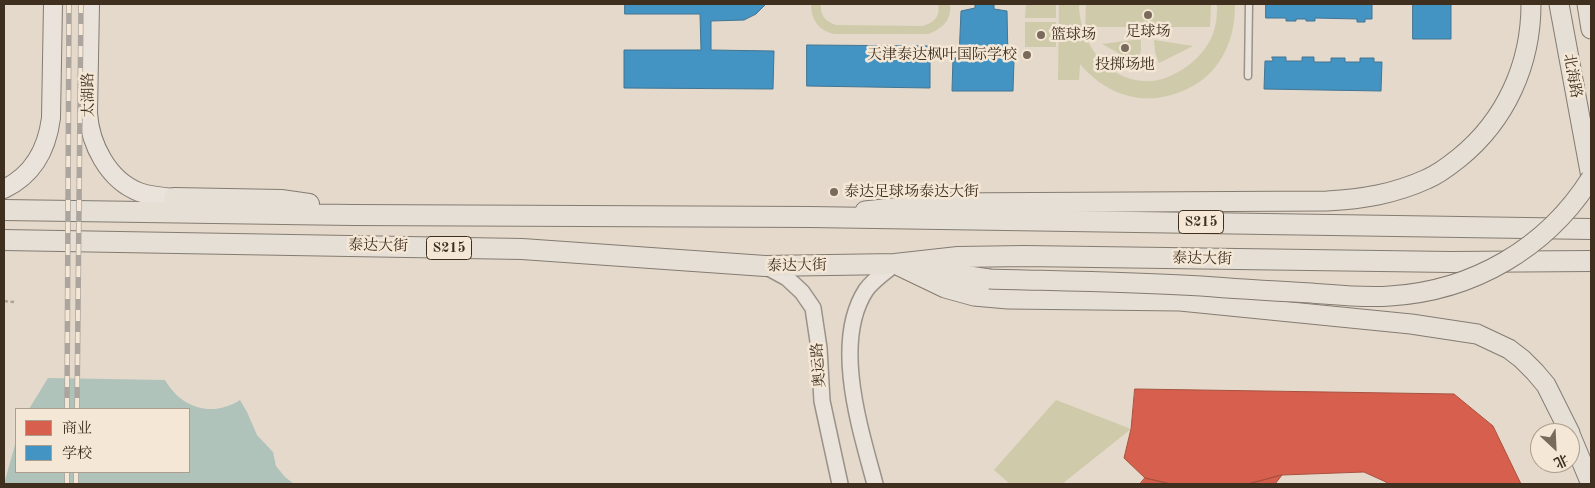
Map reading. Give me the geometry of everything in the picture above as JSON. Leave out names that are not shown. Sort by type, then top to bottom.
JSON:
[{"type":"highway","points":[[174,198],[281,200],[310,204],[352,215]]},
{"type":"highway","name":"泰达大街","points":[[4,210],[352,215],[810,217],[1591,229]]},
{"type":"highway","name":"泰达大街","points":[[4,240],[522,249],[766,266],[895,264],[958,257],[1024,256],[1451,262],[1591,261]]},
{"type":"main road","points":[[4,189],[22,177],[40,158],[50,131],[53,4]]},
{"type":"main road","name":"太湖路","points":[[90,4],[88,121],[97,148],[107,166],[129,187],[149,195],[174,198]]},
{"type":"main road","points":[[810,217],[939,203],[1327,202],[1363,199],[1393,192],[1445,169],[1478,142],[1490,127],[1503,109],[1523,64],[1531,25],[1531,4]]},
{"type":"main road","name":"北海路","points":[[1560,4],[1591,178]]},
{"type":"main road","points":[[1587,4],[1591,29]]},
{"type":"main road","points":[[895,264],[989,280],[1149,283],[1370,297],[1422,292],[1476,277],[1514,257],[1556,224],[1591,178]]},
{"type":"main road","points":[[895,264],[945,288],[974,296],[1008,299],[1180,301],[1411,324],[1477,334],[1509,349],[1535,372],[1546,385],[1565,423]]},
{"type":"main road","points":[[1580,457],[1591,484]]},
{"type":"street","name":"奥运路","points":[[875,484],[855,401],[849,361],[856,308],[867,288],[895,264]]},
{"type":"street","name":"奥运路","points":[[766,266],[787,278],[802,292],[813,308],[819,348],[822,401],[840,484]]},
{"type":"lane","points":[[1248,76],[1249,4]]},
{"type":"path","points":[[4,302],[14,302]]},
{"type":"shaded area","points":[[811,4],[821,4],[821,12],[824,18],[836,25],[922,26],[936,18],[939,8],[938,4],[950,4],[950,10],[948,19],[942,27],[928,34],[834,34],[829,33],[817,24],[812,15]]},
{"type":"shaded area","name":"篮球场","points":[[1026,4],[1056,4],[1056,18],[1025,18]]},
{"type":"shaded area","points":[[1059,4],[1079,4],[1080,19],[1084,33],[1099,58],[1110,68],[1122,76],[1152,81],[1162,79],[1182,70],[1200,55],[1212,37],[1216,21],[1217,4],[1235,4],[1233,27],[1229,41],[1219,62],[1209,74],[1192,87],[1172,95],[1143,98],[1129,96],[1103,84],[1080,64],[1079,80],[1058,80]]},
{"type":"shaded area","name":"足球场","points":[[1086,4],[1211,4],[1210,27],[1085,27]]},
{"type":"shaded area","name":"篮球场","points":[[1025,22],[1056,22],[1056,47],[1025,47]]},
{"type":"shaded area","name":"投掷场地","points":[[1141,39],[1141,51],[1136,63],[1102,44]]},
{"type":"shaded area","name":"投掷场地","points":[[1154,40],[1193,46],[1159,63],[1155,52]]},
{"type":"shaded area","points":[[48,378],[165,380],[172,390],[188,403],[208,409],[219,408],[240,400],[257,435],[273,452],[276,466],[294,484],[4,484],[15,445],[15,473],[190,473],[190,408],[30,408]]},
{"type":"shaded area","points":[[1056,400],[1131,429],[1062,484],[1010,484],[994,470]]},
{"type":"building: 商业","points":[[1135,389],[1454,394],[1493,426],[1521,484],[1388,484],[1364,472],[1282,475],[1248,484],[1171,484],[1145,478],[1124,458],[1131,429]]},
{"type":"building: 商业","points":[[1282,475],[1275,484],[1248,484]]},
{"type":"building: 商业","points":[[1145,478],[1171,484],[1140,484]]},
{"type":"building: 学校","points":[[625,4],[766,4],[756,14],[744,20],[711,21],[711,50],[774,51],[773,89],[624,88],[624,50],[701,50],[700,14],[625,14]]},
{"type":"building: 学校","points":[[1266,4],[1372,4],[1372,19],[1365,19],[1365,22],[1357,22],[1357,19],[1315,18],[1315,21],[1296,19],[1296,21],[1286,21],[1286,18],[1266,18]]},
{"type":"building: 学校","points":[[1413,4],[1451,4],[1451,39],[1413,39]]},
{"type":"building: 学校","points":[[975,5],[994,5],[994,9],[1007,11],[1008,60],[1014,60],[1013,91],[952,91],[953,58],[959,58],[961,11],[975,8]]},
{"type":"building: 学校","points":[[807,45],[930,46],[930,88],[807,86]]},
{"type":"building: 学校","points":[[1272,57],[1286,57],[1286,61],[1302,61],[1302,57],[1314,57],[1314,62],[1331,62],[1331,58],[1345,58],[1345,62],[1360,62],[1360,58],[1374,58],[1374,62],[1382,62],[1381,91],[1264,89],[1265,61],[1273,61]]},
{"type":"railway","points":[[67,408],[69,4]]},
{"type":"railway","points":[[77,408],[81,4]]},
{"type":"railway","points":[[67,473],[67,484]]},
{"type":"railway","points":[[76,473],[76,484]]},
{"type":"place","name":"足球场","points":[[1148,15]]},
{"type":"place","name":"篮球场","points":[[1041,35]]},
{"type":"place","name":"投掷场地","points":[[1125,48]]},
{"type":"place","name":"天津泰达枫叶国际学校","points":[[1027,55]]},
{"type":"place","name":"泰达足球场泰达大街","points":[[834,192]]}]
